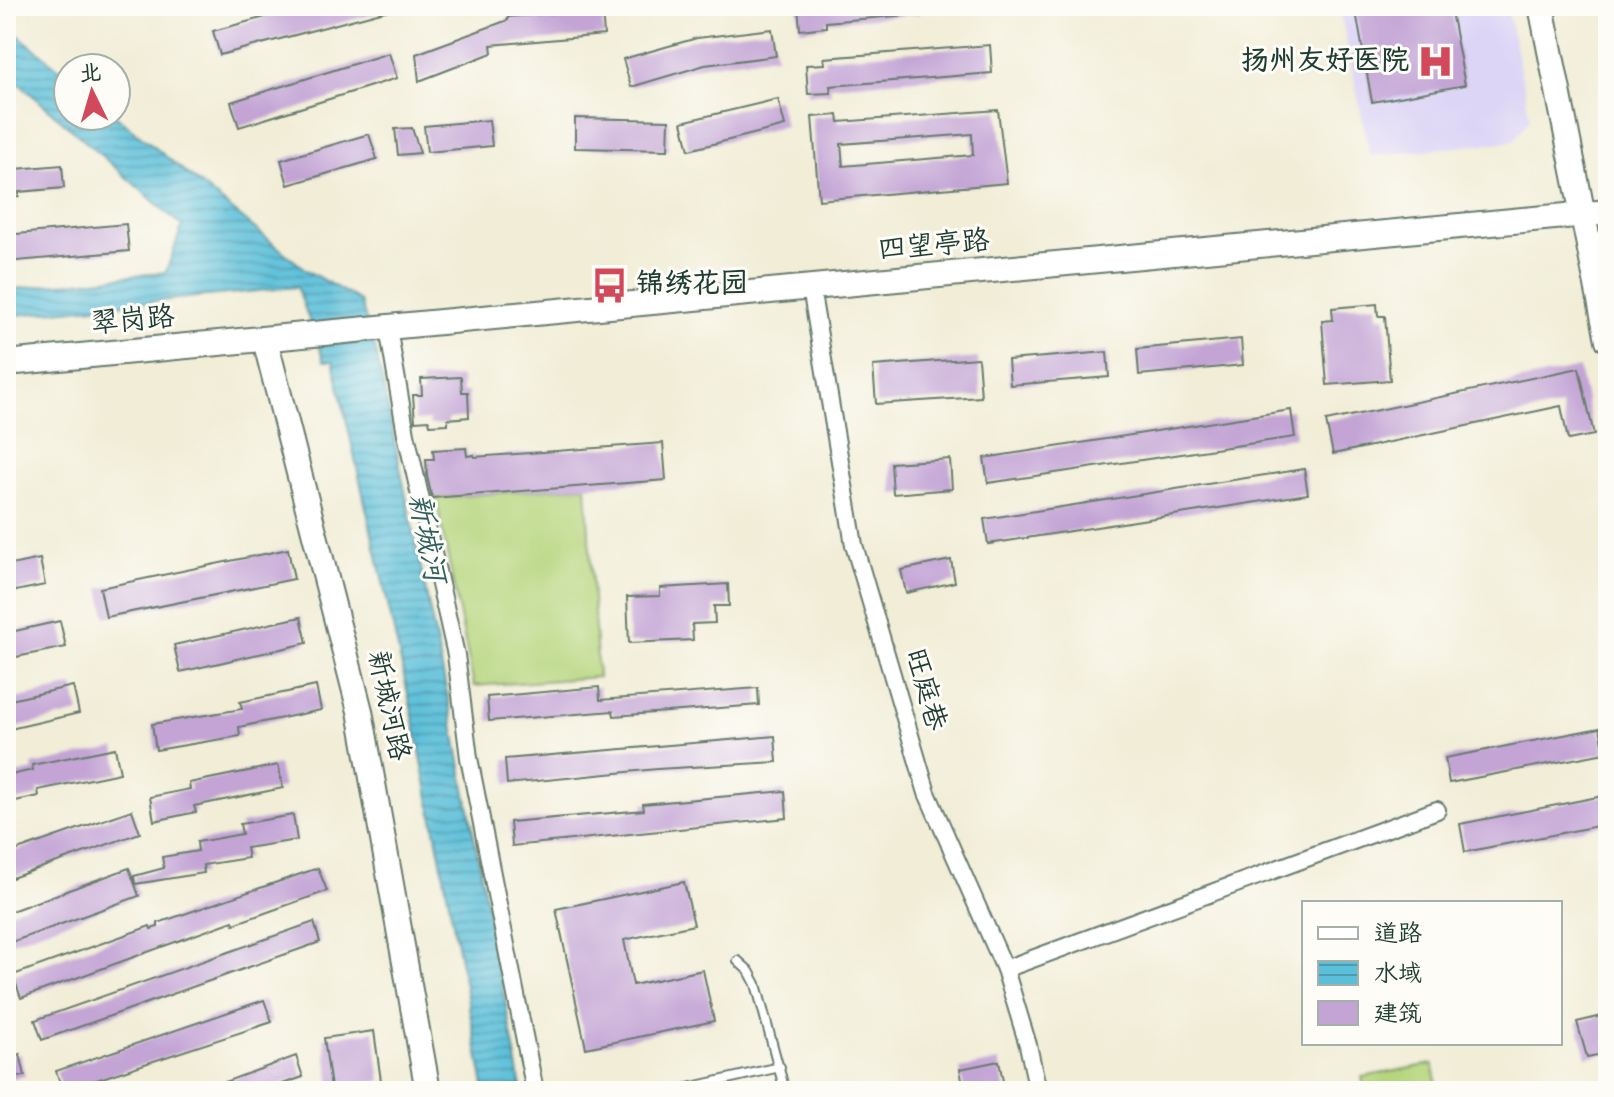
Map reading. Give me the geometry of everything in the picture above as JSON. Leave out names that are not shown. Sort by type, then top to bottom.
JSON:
[{"type":"street","points":[[1541,6],[1596,214],[1608,340]]},
{"type":"street","points":[[1554,6],[1608,270]]},
{"type":"street","name":"四望亭路","points":[[265,340],[1596,214]]},
{"type":"street","name":"旺庭巷","points":[[811,288],[854,545],[927,793],[1005,969],[1038,1091]]},
{"type":"street","points":[[379,329],[456,655],[469,758],[535,1091]]},
{"type":"street","name":"翠岗路","points":[[6,363],[265,340]]},
{"type":"street","name":"新城河路","points":[[265,340],[360,711],[428,1091]]},
{"type":"street","points":[[1005,969],[1437,810]]},
{"type":"lane","points":[[738,961],[749,971],[756,984],[785,1091]]},
{"type":"lane","points":[[675,1091],[780,1067]]},
{"type":"shaded area","name":"扬州友好医院","points":[[1339,6],[1507,6],[1530,118],[1514,141],[1370,156]]},
{"type":"green space","points":[[586,486],[598,677],[474,686],[436,498]]},
{"type":"green space","points":[[1433,1064],[1438,1091],[1365,1091],[1362,1077]]},
{"type":"water","points":[[6,25],[52,63],[52,112],[6,72]]},
{"type":"water","points":[[132,129],[306,270],[360,301],[376,351],[449,703],[522,1091],[485,1091],[415,725],[333,361],[324,361],[297,287],[6,316],[6,290],[166,272],[182,226],[75,132],[132,132]]},
{"type":"building","points":[[306,6],[389,6],[389,10],[220,55],[213,31]]},
{"type":"building","points":[[798,6],[919,6],[919,14],[826,22],[826,27],[800,30]]},
{"type":"building","points":[[1355,6],[1450,6],[1465,85],[1372,102]]},
{"type":"building","points":[[602,9],[604,35],[491,45],[492,53],[419,81],[416,54],[508,20],[508,17]]},
{"type":"building","points":[[772,29],[776,56],[705,65],[631,87],[623,59],[697,38]]},
{"type":"building","points":[[990,45],[992,73],[830,86],[831,93],[808,94],[806,65],[825,64],[824,58]]},
{"type":"building","points":[[389,53],[397,78],[239,127],[231,102]]},
{"type":"building","points":[[778,99],[785,126],[689,150],[682,122]]},
{"type":"building","points":[[998,110],[1007,183],[819,200],[812,117],[838,115],[839,122]],"holes":[[[972,134],[973,155],[843,166],[841,144]]]},
{"type":"building","points":[[575,118],[669,120],[668,150],[575,148]]},
{"type":"building","points":[[489,120],[492,146],[427,152],[424,126]]},
{"type":"building","points":[[412,128],[420,153],[398,155],[395,129]]},
{"type":"building","points":[[369,134],[377,159],[288,185],[281,160]]},
{"type":"building","points":[[62,165],[64,188],[19,192],[19,197],[6,198],[6,175],[17,173],[16,169]]},
{"type":"building","points":[[126,224],[129,251],[6,262],[6,235]]},
{"type":"building","points":[[1377,304],[1378,316],[1385,316],[1390,380],[1327,385],[1322,321],[1333,320],[1332,308]]},
{"type":"building","points":[[1241,339],[1243,365],[1139,375],[1137,349]]},
{"type":"building","points":[[1107,352],[1109,377],[1010,385],[1008,360]]},
{"type":"building","points":[[978,358],[981,397],[876,404],[873,366]]},
{"type":"building","points":[[1579,368],[1594,435],[1568,440],[1561,406],[1333,454],[1326,421]]},
{"type":"building","points":[[461,377],[462,392],[468,392],[469,417],[448,419],[448,424],[430,425],[429,420],[415,421],[413,395],[422,395],[421,379]]},
{"type":"building","points":[[1291,410],[1295,437],[988,483],[984,458]]},
{"type":"building","points":[[663,443],[666,480],[432,498],[427,476],[426,459],[434,459],[433,450],[466,448],[467,456],[474,457]]},
{"type":"building","points":[[950,459],[952,489],[893,494],[891,463]]},
{"type":"building","points":[[1304,469],[1308,494],[988,544],[984,519]]},
{"type":"building","points":[[288,549],[294,579],[106,617],[100,588]]},
{"type":"building","points":[[40,559],[45,585],[6,593],[6,566]]},
{"type":"building","points":[[951,560],[955,582],[906,593],[901,570]]},
{"type":"building","points":[[728,584],[729,606],[714,606],[715,623],[692,624],[693,640],[629,643],[627,597],[660,596],[660,588]]},
{"type":"building","points":[[301,617],[307,643],[180,672],[174,645]]},
{"type":"building","points":[[60,621],[66,647],[6,659],[6,633]]},
{"type":"building","points":[[73,686],[79,713],[6,730],[6,701]]},
{"type":"building","points":[[316,686],[321,710],[239,727],[240,736],[156,750],[152,724],[242,709],[240,702]]},
{"type":"building","points":[[599,687],[600,700],[758,688],[759,705],[614,716],[613,711],[489,721],[487,697]]},
{"type":"building","points":[[1600,728],[1605,753],[1449,783],[1445,758]]},
{"type":"building","points":[[775,736],[777,762],[657,769],[507,784],[505,759]]},
{"type":"building","points":[[115,748],[120,773],[38,790],[39,796],[6,803],[6,776],[33,770],[32,765]]},
{"type":"building","points":[[278,765],[283,788],[194,806],[196,812],[154,821],[150,797],[190,789],[189,783]]},
{"type":"building","points":[[785,791],[787,818],[512,846],[510,822],[644,810],[643,804]]},
{"type":"building","points":[[1608,795],[1608,824],[1465,852],[1460,824]]},
{"type":"building","points":[[132,810],[140,833],[6,880],[6,854]]},
{"type":"building","points":[[293,815],[297,840],[246,848],[248,858],[203,865],[204,873],[135,884],[134,876],[164,868],[162,857],[198,851],[197,842],[242,834],[240,824]]},
{"type":"building","points":[[129,868],[139,896],[6,944],[6,913]]},
{"type":"building","points":[[318,868],[327,891],[234,924],[233,921],[21,998],[13,975],[150,926],[151,929],[158,927],[158,923]]},
{"type":"building","points":[[684,882],[694,925],[624,940],[633,985],[703,970],[714,1021],[586,1048],[556,909]]},
{"type":"building","points":[[314,922],[320,942],[42,1040],[35,1020]]},
{"type":"building","points":[[264,1000],[272,1022],[63,1091],[56,1071]]},
{"type":"building","points":[[1602,1016],[1603,1022],[1608,1021],[1608,1053],[1587,1057],[1577,1022]]},
{"type":"building","points":[[374,1031],[381,1081],[331,1088],[324,1038]]},
{"type":"building","points":[[20,1054],[25,1076],[6,1079],[6,1057]]},
{"type":"building","points":[[296,1056],[303,1077],[262,1091],[200,1091]]},
{"type":"building","points":[[999,1061],[1005,1091],[964,1091],[960,1069]]},
{"type":"place","name":"扬州友好医院","points":[[1435,62]]},
{"type":"place","name":"锦绣花园","points":[[610,285]]},
{"type":"water label","name":"新城河","points":[[425,538]]}]
